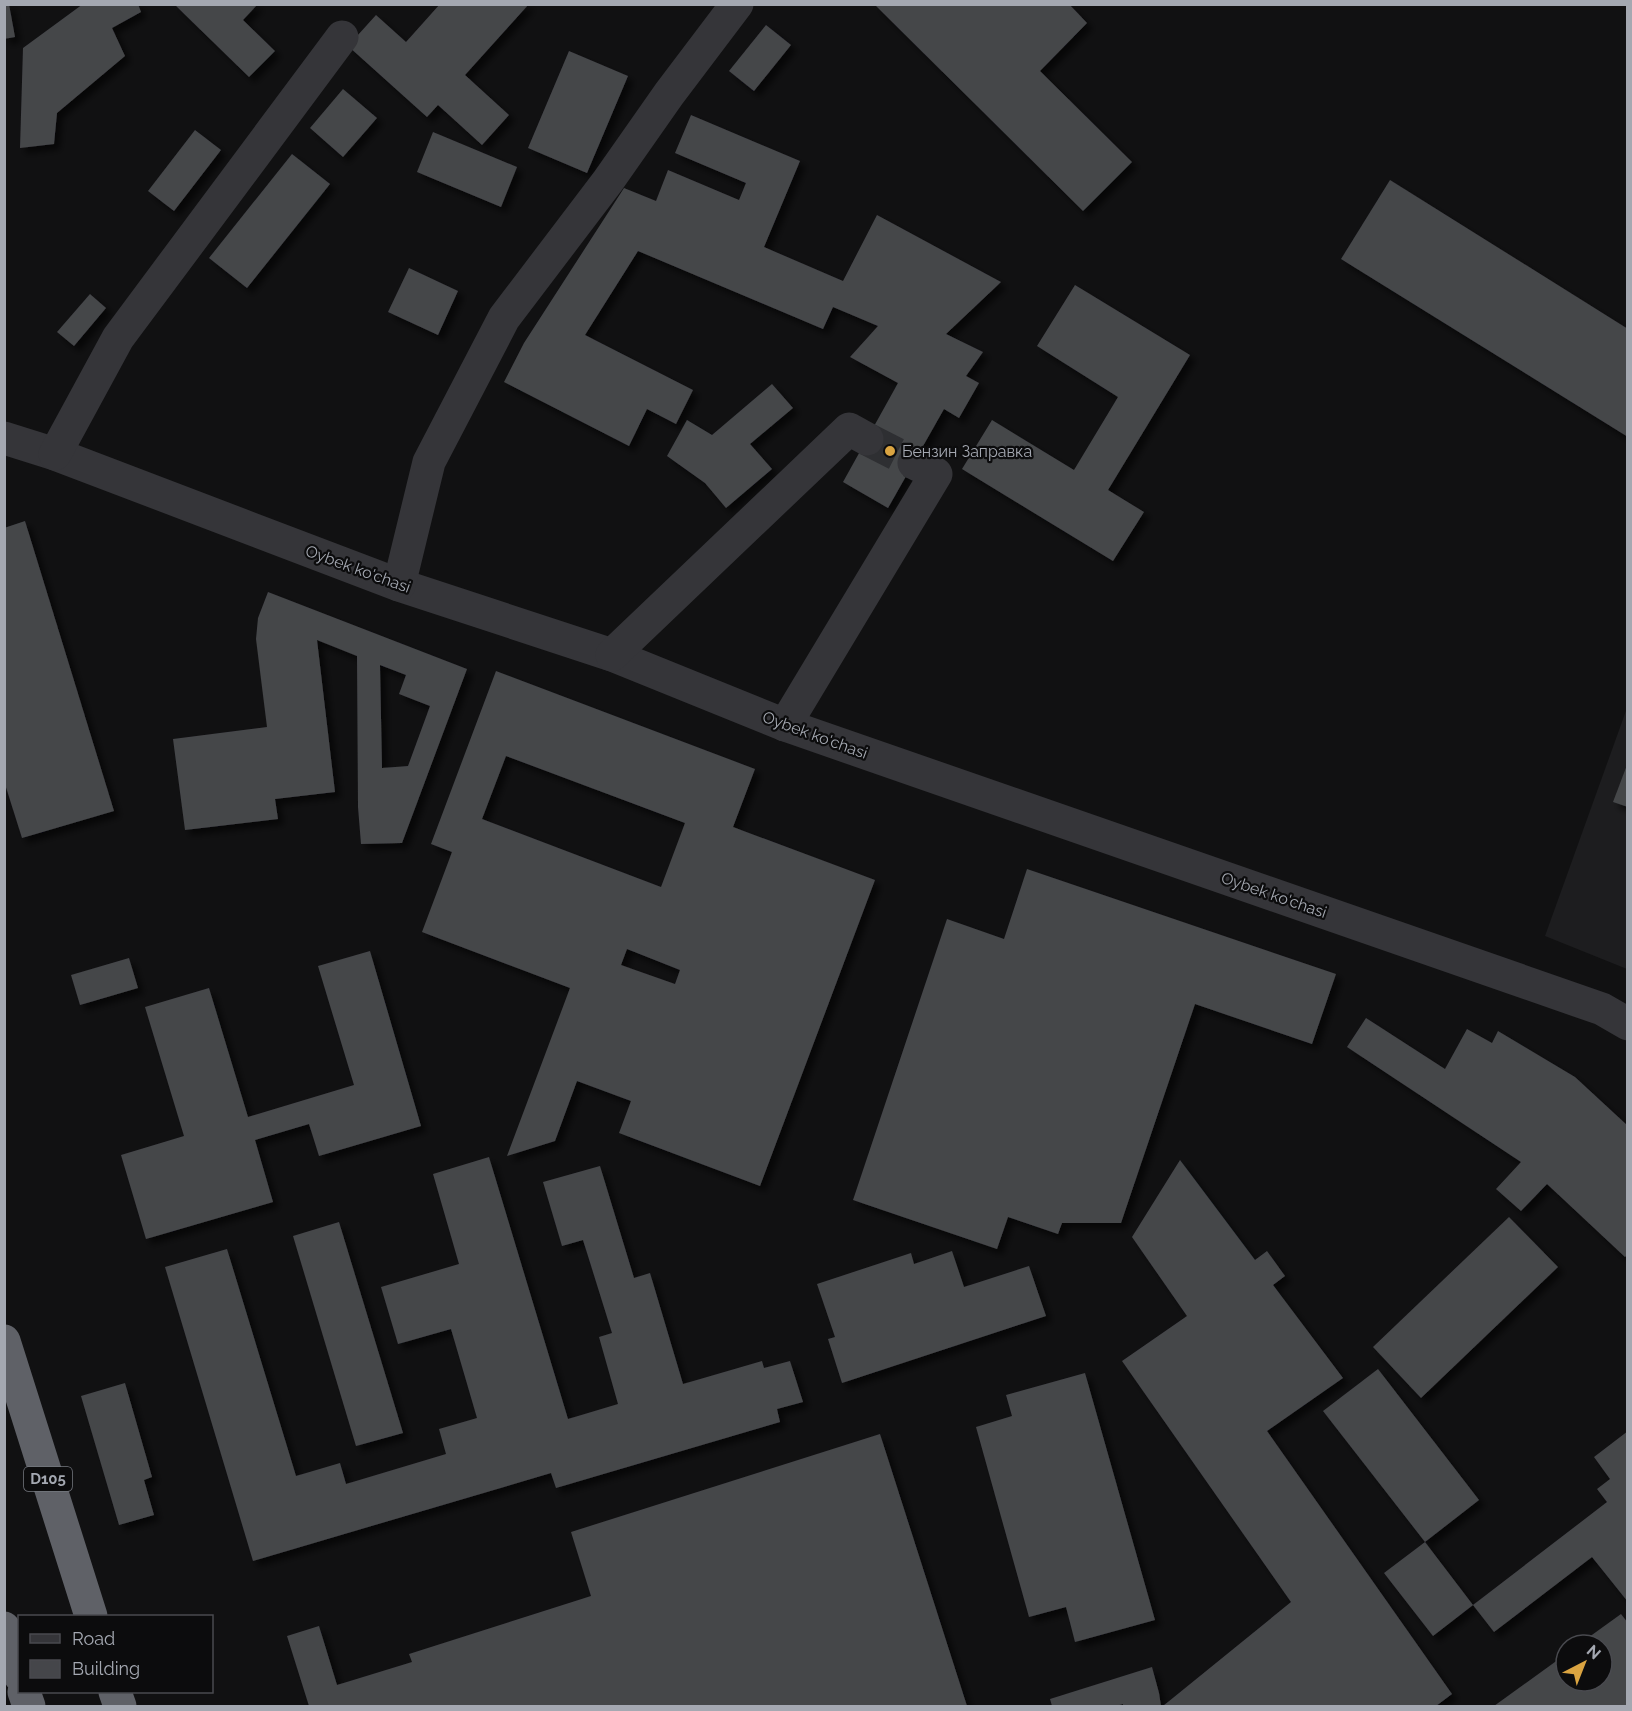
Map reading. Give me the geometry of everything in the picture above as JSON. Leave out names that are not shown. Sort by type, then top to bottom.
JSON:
[{"type":"highway","name":"D105","points":[[4,1341],[90,1615]]},
{"type":"highway","points":[[4,1628],[18,1670]]},
{"type":"street","points":[[399,585],[429,462],[504,318],[608,181],[669,93],[737,4]]},
{"type":"street","points":[[55,454],[118,338],[342,37]]},
{"type":"street","points":[[612,655],[849,429],[867,439]]},
{"type":"street","name":"Oybek ko'chasi","points":[[4,438],[55,454],[399,585],[612,655],[785,725],[1602,1009],[1628,1024]]},
{"type":"street","points":[[785,725],[936,474],[914,463]]},
{"type":"shaded area","points":[[1627,708],[1627,969],[1545,936]]},
{"type":"building","points":[[4,4],[9,4],[15,37],[4,39]]},
{"type":"building","points":[[83,4],[138,4],[141,12],[112,28],[125,56],[57,113],[54,144],[20,148],[23,48]]},
{"type":"building","points":[[174,4],[258,4],[243,20],[275,51],[249,77]]},
{"type":"building","points":[[440,4],[529,4],[465,75],[509,115],[482,145],[438,105],[427,117],[348,46],[376,15],[406,42]]},
{"type":"building","points":[[874,4],[1069,4],[1087,23],[1040,71],[1132,162],[1083,211]]},
{"type":"building","points":[[766,25],[791,45],[754,91],[729,71]]},
{"type":"building","points":[[569,51],[628,76],[587,173],[528,148]]},
{"type":"building","points":[[343,89],[377,118],[343,157],[310,128]]},
{"type":"building","points":[[691,115],[800,161],[764,247],[843,281],[877,215],[1001,282],[946,334],[983,352],[966,376],[979,383],[959,418],[944,409],[888,508],[843,482],[898,383],[850,357],[878,326],[833,307],[823,329],[638,251],[585,335],[693,390],[676,424],[647,409],[629,446],[504,382],[524,343],[624,188],[656,201],[668,170],[739,200],[746,183],[675,153]]},
{"type":"building","points":[[195,130],[221,150],[174,211],[148,191]]},
{"type":"building","points":[[433,132],[517,167],[501,207],[417,172]]},
{"type":"building","points":[[292,154],[330,184],[247,288],[209,258]]},
{"type":"building","points":[[1390,180],[1628,329],[1628,437],[1341,259]]},
{"type":"building","points":[[409,268],[458,291],[438,335],[388,312]]},
{"type":"building","points":[[1075,285],[1190,355],[1108,490],[1144,512],[1113,561],[962,469],[992,420],[1074,470],[1118,397],[1037,346]]},
{"type":"building","points":[[90,294],[106,308],[74,346],[57,332]]},
{"type":"building","points":[[772,384],[793,408],[750,444],[772,469],[726,508],[705,483],[667,456],[687,420],[712,435]]},
{"type":"building","points":[[25,521],[114,811],[22,838],[4,781],[4,528]]},
{"type":"building","points":[[268,592],[467,669],[402,843],[361,844],[358,807],[357,656],[317,640],[335,792],[275,799],[278,819],[185,830],[173,739],[267,727],[256,639],[258,618]],"holes":[[[380,665],[406,675],[399,694],[430,706],[408,766],[382,768]]]},
{"type":"building","points":[[496,671],[755,769],[733,827],[875,880],[760,1186],[619,1133],[631,1101],[577,1081],[555,1141],[507,1156],[570,988],[422,932],[452,852],[431,844]],"holes":[[[506,756],[685,823],[661,887],[482,819]],[[627,949],[680,970],[675,984],[621,965]]]},
{"type":"building","points":[[1628,765],[1628,807],[1613,802]]},
{"type":"building","points":[[1027,869],[1336,974],[1312,1044],[1195,1004],[1121,1223],[1062,1223],[1058,1234],[1008,1217],[997,1249],[853,1200],[947,919],[1004,939]]},
{"type":"building","points":[[370,951],[421,1126],[319,1156],[309,1124],[255,1140],[273,1202],[146,1239],[121,1155],[184,1136],[145,1007],[209,988],[248,1117],[354,1085],[318,966]]},
{"type":"building","points":[[129,958],[138,988],[80,1005],[71,975]]},
{"type":"building","points":[[1366,1018],[1445,1069],[1467,1029],[1492,1043],[1498,1031],[1575,1077],[1628,1126],[1628,1254],[1625,1257],[1547,1184],[1521,1211],[1496,1189],[1521,1162],[1347,1047]]},
{"type":"building","points":[[489,1157],[568,1419],[618,1404],[599,1337],[612,1333],[583,1240],[562,1246],[543,1182],[600,1166],[634,1278],[650,1273],[683,1384],[762,1361],[764,1368],[790,1361],[803,1402],[777,1409],[780,1422],[556,1488],[551,1473],[253,1561],[165,1267],[227,1249],[296,1476],[340,1463],[346,1484],[446,1454],[439,1429],[477,1418],[451,1329],[398,1344],[381,1287],[459,1264],[433,1174]]},
{"type":"building","points":[[1180,1160],[1255,1260],[1267,1251],[1285,1276],[1273,1285],[1343,1378],[1267,1431],[1452,1694],[1436,1706],[1163,1706],[1291,1602],[1122,1361],[1187,1316],[1132,1237]]},
{"type":"building","points":[[1509,1217],[1558,1267],[1421,1398],[1373,1347]]},
{"type":"building","points":[[339,1222],[403,1433],[356,1446],[293,1236]]},
{"type":"building","points":[[952,1251],[964,1287],[1029,1266],[1046,1316],[842,1383],[828,1339],[835,1337],[817,1284],[911,1253],[914,1264]]},
{"type":"building","points":[[1378,1369],[1479,1500],[1425,1542],[1323,1411]]},
{"type":"building","points":[[1085,1373],[1155,1620],[1075,1642],[1066,1607],[1029,1617],[976,1427],[1012,1416],[1006,1395]]},
{"type":"building","points":[[125,1383],[152,1477],[144,1480],[154,1515],[119,1525],[81,1396]]},
{"type":"building","points":[[1628,1431],[1628,1602],[1592,1557],[1494,1632],[1473,1605],[1607,1502],[1597,1489],[1610,1479],[1594,1457]]},
{"type":"building","points":[[880,1434],[967,1706],[309,1706],[287,1636],[319,1626],[337,1685],[412,1662],[409,1654],[591,1596],[571,1532]]},
{"type":"building","points":[[1425,1542],[1473,1605],[1433,1636],[1384,1573]]},
{"type":"building","points":[[1621,1614],[1628,1623],[1628,1706],[1494,1706],[1554,1663],[1554,1693],[1614,1693],[1614,1633],[1595,1633]]},
{"type":"building","points":[[1152,1667],[1161,1706],[1123,1706],[1123,1704],[1116,1706],[1052,1706],[1050,1699]]},
{"type":"tunnel","points":[[867,439],[914,463]]},
{"type":"place","name":"Бензин Заправка","points":[[890,451]]}]
